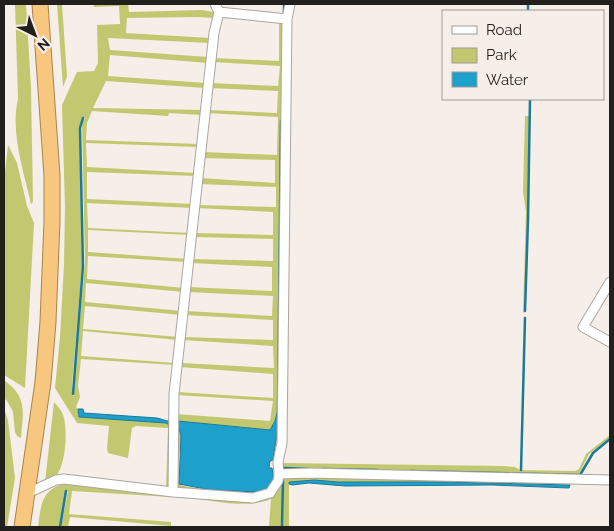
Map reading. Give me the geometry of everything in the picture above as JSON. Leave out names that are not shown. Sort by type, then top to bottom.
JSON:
[{"type":"highway","points":[[22,527],[43,382],[48,322],[52,221],[52,176],[40,4]]},
{"type":"street","points":[[28,494],[56,480],[64,479],[173,492],[253,498],[270,493],[278,481],[278,462],[282,443],[287,19],[290,4]]},
{"type":"street","points":[[173,492],[174,394],[217,8],[287,19]]},
{"type":"street","points":[[610,282],[583,327],[610,342]]},
{"type":"street","points":[[279,474],[396,474],[610,480]]},
{"type":"green space","points":[[15,4],[26,4],[31,88],[33,202],[31,204],[17,138],[16,112],[18,99]]},
{"type":"green space","points":[[57,4],[62,4],[67,77],[63,87]]},
{"type":"green space","points":[[93,4],[128,4],[129,12],[202,10],[214,12],[214,18],[127,18],[126,33],[210,38],[210,43],[108,38],[110,50],[208,57],[208,63],[110,55],[108,76],[206,83],[205,88],[106,81],[93,108],[203,110],[202,115],[169,113],[168,116],[92,111],[87,123],[86,140],[199,144],[199,147],[86,143],[87,167],[196,173],[196,176],[87,172],[87,199],[193,204],[193,208],[87,203],[88,228],[190,233],[190,235],[88,230],[88,252],[188,259],[187,262],[88,256],[87,279],[185,288],[184,292],[86,283],[85,302],[182,311],[182,315],[85,306],[83,329],[179,337],[178,340],[83,331],[81,356],[175,363],[175,365],[81,359],[78,386],[80,397],[76,407],[78,415],[166,423],[171,426],[171,488],[166,488],[168,428],[136,426],[132,428],[128,458],[108,453],[109,426],[77,423],[55,388],[64,264],[65,206],[62,105],[77,72],[94,71],[98,63],[97,25],[120,24],[119,6],[94,7]],"holes":[[[82,118],[85,118],[82,123],[85,263],[73,396],[72,385],[82,266],[80,128]]]},
{"type":"green space","points":[[252,16],[269,18],[283,22],[277,413],[270,430],[178,421],[181,437],[178,480],[180,485],[226,492],[252,492],[269,487],[273,489],[267,493],[257,495],[179,490],[176,487],[175,479],[176,414],[270,421],[273,401],[177,395],[177,392],[273,398],[273,374],[180,367],[181,363],[274,368],[273,346],[183,340],[184,337],[273,340],[273,320],[185,315],[186,311],[272,316],[273,296],[188,292],[189,287],[272,291],[272,267],[191,263],[192,259],[273,261],[273,239],[194,237],[195,233],[273,235],[273,212],[197,208],[197,205],[276,207],[276,187],[200,184],[201,178],[275,183],[275,160],[203,158],[203,152],[277,155],[278,117],[207,113],[208,110],[277,113],[278,91],[210,88],[210,83],[278,86],[280,66],[212,62],[213,58],[279,61],[279,23],[278,21],[220,17]]},
{"type":"green space","points":[[525,116],[529,116],[528,220],[523,314],[526,212],[523,191]]},
{"type":"green space","points":[[8,145],[17,163],[27,206],[34,223],[25,388],[4,375],[4,181]]},
{"type":"green space","points":[[4,380],[12,387],[20,399],[23,413],[21,438],[15,432],[13,412],[4,398]]},
{"type":"green space","points":[[54,402],[61,411],[65,421],[64,455],[62,464],[55,477],[45,482]]},
{"type":"green space","points":[[4,408],[8,420],[15,478],[7,527],[4,527]]},
{"type":"green space","points":[[610,435],[610,438],[589,454],[579,474],[282,468],[282,463],[503,466],[515,467],[520,470],[575,471],[579,469],[586,454]]},
{"type":"green space","points":[[293,477],[572,482],[570,485],[440,482],[289,482],[289,527],[283,527],[284,482],[281,527],[269,527],[271,499],[242,504],[191,498],[259,500],[282,479]]},
{"type":"green space","points":[[62,484],[169,495],[171,497],[72,491],[69,514],[171,522],[171,526],[70,517],[68,527],[61,527],[68,491],[66,490],[59,527],[38,527],[43,501],[49,491]]},
{"type":"water","points":[[78,409],[83,409],[84,413],[157,418],[171,422],[171,426],[166,423],[79,417]]},
{"type":"water","points":[[277,413],[277,435],[273,460],[270,461],[269,468],[272,468],[274,481],[266,490],[259,492],[211,490],[179,484],[181,436],[178,421],[270,430]]},
{"type":"water","points":[[314,480],[338,482],[570,485],[569,488],[492,485],[345,486],[309,483],[289,484],[289,482]]},
{"type":"waterway","points":[[284,4],[284,13]]},
{"type":"waterway","points":[[528,4],[528,10]]},
{"type":"waterway","points":[[525,311],[530,100]]},
{"type":"waterway","points":[[73,394],[83,266],[80,128],[83,118]]},
{"type":"waterway","points":[[278,413],[281,121]]},
{"type":"waterway","points":[[521,470],[525,318]]},
{"type":"waterway","points":[[410,471],[580,475],[593,453],[610,439]]},
{"type":"waterway","points":[[284,468],[309,469]]},
{"type":"waterway","points":[[322,469],[377,470]]},
{"type":"waterway","points":[[282,527],[283,481]]},
{"type":"waterway","points":[[60,527],[66,491]]}]
